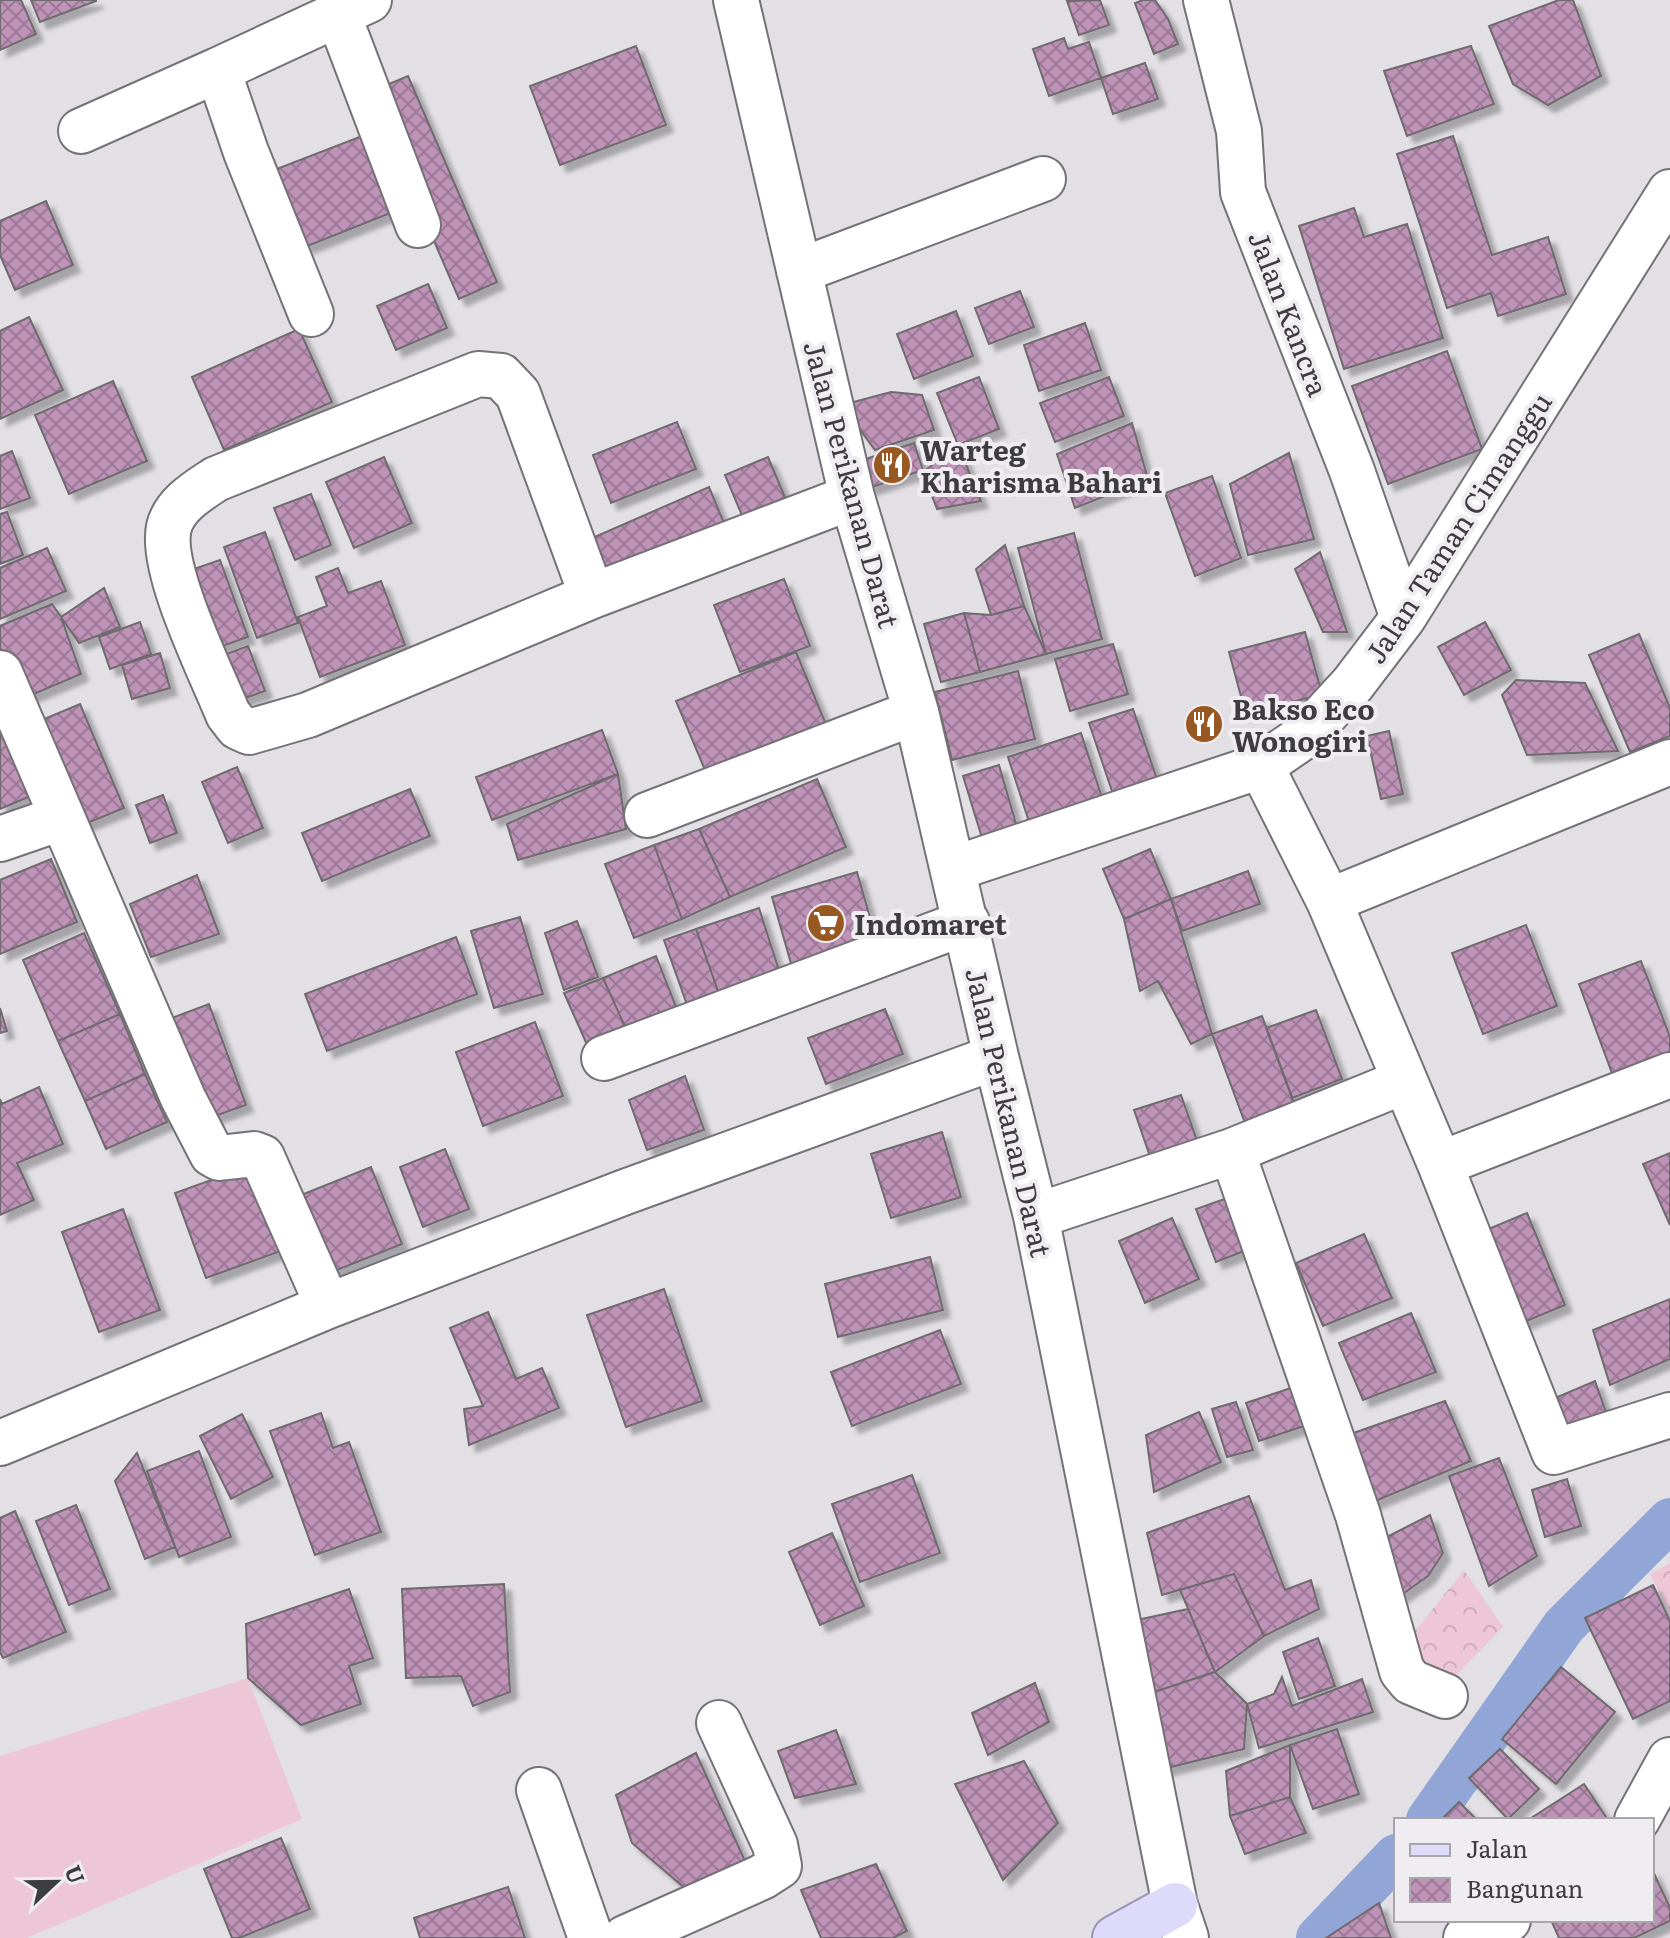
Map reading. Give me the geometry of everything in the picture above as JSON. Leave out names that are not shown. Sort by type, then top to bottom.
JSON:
[{"type":"main road","points":[[1115,1938],[1181,1921]]},
{"type":"street","name":"Jalan Kancra","points":[[1206,0],[1239,131],[1243,192],[1352,471],[1403,618]]},
{"type":"street","name":"Jalan Perikanan Darat","points":[[742,2],[799,271],[852,497],[916,712],[1036,1216],[1181,1921]]},
{"type":"street","points":[[81,131],[354,7],[418,225]]},
{"type":"street","points":[[218,70],[246,152],[311,314]]},
{"type":"street","points":[[799,271],[1043,179]]},
{"type":"street","name":"Jalan Taman Cimanggu","points":[[953,869],[1261,766],[1306,735],[1352,685],[1403,618],[1670,192]]},
{"type":"street","points":[[592,596],[518,394],[501,376],[478,374],[216,479],[187,498],[169,525],[167,549],[173,580],[228,714],[238,727],[249,732],[308,715],[592,596],[852,497]]},
{"type":"street","points":[[0,673],[183,1098],[207,1145],[212,1154],[219,1158],[254,1154],[262,1157],[328,1306]]},
{"type":"street","points":[[647,815],[916,712]]},
{"type":"street","points":[[1329,901],[1670,762]]},
{"type":"street","points":[[1261,766],[1329,901],[1440,1164],[1554,1452],[1670,1415]]},
{"type":"street","points":[[0,839],[61,818]]},
{"type":"street","points":[[604,1058],[967,922]]},
{"type":"street","points":[[0,1443],[328,1306],[654,1181],[996,1057]]},
{"type":"street","points":[[1440,1164],[1670,1075]]},
{"type":"street","points":[[1036,1216],[1232,1151],[1405,1081]]},
{"type":"street","points":[[1232,1151],[1358,1515],[1402,1671],[1411,1682],[1445,1696]]},
{"type":"street","points":[[625,1938],[762,1877],[779,1866],[775,1845],[719,1723]]},
{"type":"street","points":[[1638,1818],[1670,1760]]},
{"type":"street","points":[[539,1790],[591,1938]]},
{"type":"street","points":[[1466,1938],[1503,1922]]},
{"type":"green space","points":[[1670,1563],[1670,1612],[1650,1574]]},
{"type":"green space","points":[[1464,1570],[1503,1627],[1448,1684],[1403,1646]]},
{"type":"green space","points":[[248,1678],[302,1819],[27,1938],[0,1938],[0,1756]]},
{"type":"building","points":[[0,0],[21,0],[36,34],[0,50]]},
{"type":"building","points":[[31,0],[96,0],[96,1],[40,22]]},
{"type":"building","points":[[1100,0],[1109,25],[1079,35],[1067,1]]},
{"type":"building","points":[[1155,0],[1168,19],[1178,44],[1154,54],[1135,3]]},
{"type":"building","points":[[1559,0],[1573,0],[1601,76],[1548,105],[1513,84],[1489,26]]},
{"type":"building","points":[[1064,38],[1068,49],[1089,42],[1101,78],[1049,96],[1033,49]]},
{"type":"building","points":[[636,46],[666,125],[560,165],[530,86]]},
{"type":"building","points":[[1471,46],[1494,104],[1407,136],[1384,71]]},
{"type":"building","points":[[1145,63],[1158,99],[1113,114],[1101,78]]},
{"type":"building","points":[[408,76],[497,282],[459,299],[370,92]]},
{"type":"building","points":[[362,136],[393,212],[305,247],[274,170]]},
{"type":"building","points":[[1453,136],[1492,255],[1548,237],[1566,294],[1498,316],[1491,293],[1447,308],[1397,154]]},
{"type":"building","points":[[46,201],[73,265],[15,290],[0,255],[0,221]]},
{"type":"building","points":[[1354,208],[1364,237],[1407,224],[1443,338],[1344,369],[1299,226]]},
{"type":"building","points":[[428,284],[447,328],[396,350],[377,306]]},
{"type":"building","points":[[1020,291],[1034,327],[989,344],[975,308]]},
{"type":"building","points":[[956,311],[973,356],[914,379],[897,334]]},
{"type":"building","points":[[29,317],[63,390],[0,419],[0,331]]},
{"type":"building","points":[[1085,323],[1101,370],[1039,391],[1024,345]]},
{"type":"building","points":[[299,329],[332,402],[224,450],[192,377]]},
{"type":"building","points":[[1447,351],[1482,449],[1388,484],[1352,386]]},
{"type":"building","points":[[979,377],[999,429],[958,445],[937,393]]},
{"type":"building","points":[[1109,377],[1124,416],[1055,442],[1040,403]]},
{"type":"building","points":[[113,381],[147,461],[69,494],[35,415]]},
{"type":"building","points":[[891,392],[922,395],[934,430],[875,450],[842,405]]},
{"type":"building","points":[[677,422],[696,469],[611,503],[593,455]]},
{"type":"building","points":[[1132,423],[1148,479],[1075,508],[1057,454]]},
{"type":"building","name":"Warteg Kharisma Bahari","points":[[914,443],[923,470],[869,488],[860,461]]},
{"type":"building","points":[[958,445],[981,501],[937,509],[923,472]]},
{"type":"building","points":[[12,451],[30,498],[0,509],[0,456]]},
{"type":"building","points":[[1289,453],[1314,539],[1248,555],[1230,484]]},
{"type":"building","points":[[384,457],[412,523],[354,548],[326,482]]},
{"type":"building","points":[[768,457],[789,507],[746,525],[725,475]]},
{"type":"building","points":[[1212,476],[1241,558],[1195,576],[1165,493]]},
{"type":"building","points":[[709,487],[726,528],[608,580],[590,539]]},
{"type":"building","points":[[311,494],[331,545],[295,560],[274,508]]},
{"type":"building","points":[[7,512],[23,555],[0,564],[0,514]]},
{"type":"building","points":[[265,532],[298,623],[257,638],[224,547]]},
{"type":"building","points":[[1074,533],[1102,639],[1046,654],[1018,548]]},
{"type":"building","points":[[1005,545],[1024,606],[991,615],[976,569]]},
{"type":"building","points":[[47,548],[66,591],[0,619],[0,568]]},
{"type":"building","points":[[1320,552],[1347,632],[1323,632],[1295,569]]},
{"type":"building","points":[[220,560],[248,637],[214,649],[185,572]]},
{"type":"building","points":[[338,568],[348,593],[381,581],[405,645],[320,677],[298,617],[327,606],[316,577]]},
{"type":"building","points":[[784,579],[810,646],[740,672],[714,605]]},
{"type":"building","points":[[104,588],[120,627],[79,643],[61,617]]},
{"type":"building","points":[[52,604],[61,617],[81,674],[22,699],[0,648],[0,626]]},
{"type":"building","points":[[1024,606],[1046,654],[980,672],[964,613],[991,615]]},
{"type":"building","points":[[964,613],[980,672],[941,682],[924,624]]},
{"type":"building","points":[[140,622],[151,654],[110,669],[99,637]]},
{"type":"building","points":[[1485,622],[1511,670],[1464,695],[1438,647]]},
{"type":"building","points":[[1305,632],[1322,694],[1246,715],[1229,652]]},
{"type":"building","points":[[1639,634],[1670,708],[1670,736],[1630,752],[1589,655]]},
{"type":"building","points":[[1113,644],[1128,694],[1070,711],[1055,659]]},
{"type":"building","points":[[248,646],[265,691],[237,701],[221,656]]},
{"type":"building","points":[[796,652],[832,739],[713,789],[676,701]]},
{"type":"building","points":[[160,653],[170,688],[132,699],[122,665]]},
{"type":"building","points":[[1018,671],[1035,739],[952,760],[935,692]]},
{"type":"building","points":[[1516,680],[1585,683],[1618,751],[1527,755],[1502,695]]},
{"type":"building","points":[[80,704],[124,808],[68,831],[25,727]]},
{"type":"building","points":[[1133,709],[1159,785],[1115,800],[1089,723]]},
{"type":"building","points":[[0,719],[31,796],[0,809]]},
{"type":"building","points":[[602,730],[618,774],[492,820],[476,777]]},
{"type":"building","points":[[1389,731],[1403,794],[1381,799],[1367,736]]},
{"type":"building","points":[[1081,733],[1105,807],[1032,831],[1008,757]]},
{"type":"building","points":[[999,765],[1021,841],[986,851],[963,776]]},
{"type":"building","points":[[237,767],[263,828],[228,843],[202,782]]},
{"type":"building","points":[[618,774],[626,829],[518,860],[507,824]]},
{"type":"building","points":[[817,779],[846,847],[730,897],[699,829]]},
{"type":"building","points":[[410,789],[430,836],[322,881],[302,833]]},
{"type":"building","points":[[163,795],[177,833],[150,843],[136,805]]},
{"type":"building","points":[[699,829],[730,897],[682,919],[654,845]]},
{"type":"building","points":[[654,845],[682,919],[634,938],[605,864]]},
{"type":"building","points":[[1150,849],[1171,899],[1124,919],[1103,869]]},
{"type":"building","points":[[51,859],[77,922],[0,954],[0,880]]},
{"type":"building","points":[[1248,871],[1260,904],[1182,931],[1171,899]]},
{"type":"building","name":"Indomaret","points":[[857,872],[879,949],[794,974],[772,897]]},
{"type":"building","points":[[197,875],[219,934],[151,957],[130,904]]},
{"type":"building","points":[[1171,899],[1212,1034],[1191,1044],[1158,981],[1140,991],[1124,919]]},
{"type":"building","points":[[759,908],[784,986],[723,1005],[696,929]]},
{"type":"building","points":[[520,917],[543,994],[494,1008],[471,931]]},
{"type":"building","points":[[577,921],[598,977],[564,990],[545,933]]},
{"type":"building","points":[[1526,925],[1557,1006],[1483,1034],[1452,953]]},
{"type":"building","points":[[696,929],[723,1005],[691,1016],[664,940]]},
{"type":"building","points":[[84,933],[120,1014],[58,1041],[23,960]]},
{"type":"building","points":[[456,937],[477,994],[327,1051],[305,994]]},
{"type":"building","points":[[656,956],[678,1012],[626,1029],[603,978]]},
{"type":"building","points":[[1641,961],[1670,1037],[1670,1064],[1616,1084],[1579,984]]},
{"type":"building","points":[[603,978],[626,1029],[589,1049],[564,993]]},
{"type":"building","points":[[209,1004],[246,1105],[201,1121],[164,1021]]},
{"type":"building","points":[[0,1008],[7,1031],[0,1033]]},
{"type":"building","points":[[885,1009],[903,1054],[826,1084],[808,1038]]},
{"type":"building","points":[[1316,1010],[1342,1079],[1292,1098],[1266,1028]]},
{"type":"building","points":[[120,1014],[145,1074],[85,1101],[58,1041]]},
{"type":"building","points":[[1262,1016],[1298,1113],[1248,1131],[1212,1034]]},
{"type":"building","points":[[535,1022],[563,1096],[483,1126],[456,1052]]},
{"type":"building","points":[[145,1074],[167,1122],[106,1149],[85,1101]]},
{"type":"building","points":[[685,1076],[704,1130],[647,1150],[629,1100]]},
{"type":"building","points":[[39,1087],[63,1144],[17,1163],[34,1200],[0,1215],[0,1099],[2,1104]]},
{"type":"building","points":[[1181,1095],[1203,1158],[1156,1174],[1134,1110]]},
{"type":"building","points":[[942,1132],[961,1197],[891,1218],[871,1154]]},
{"type":"building","points":[[445,1149],[469,1209],[423,1227],[400,1167]]},
{"type":"building","points":[[1670,1153],[1670,1225],[1643,1164]]},
{"type":"building","points":[[258,1163],[289,1248],[206,1278],[175,1193]]},
{"type":"building","points":[[371,1167],[402,1244],[322,1276],[291,1199]]},
{"type":"building","points":[[1233,1196],[1252,1248],[1216,1262],[1196,1209]]},
{"type":"building","points":[[123,1209],[160,1310],[99,1332],[62,1232]]},
{"type":"building","points":[[1527,1213],[1565,1305],[1517,1325],[1479,1233]]},
{"type":"building","points":[[1172,1218],[1199,1279],[1145,1303],[1119,1241]]},
{"type":"building","points":[[1364,1234],[1392,1298],[1323,1326],[1296,1263]]},
{"type":"building","points":[[930,1257],[943,1310],[838,1337],[825,1284]]},
{"type":"building","points":[[664,1289],[702,1401],[626,1427],[587,1315]]},
{"type":"building","points":[[1670,1299],[1670,1359],[1610,1385],[1593,1330]]},
{"type":"building","points":[[488,1312],[516,1379],[542,1368],[559,1408],[469,1445],[464,1409],[483,1406],[450,1328]]},
{"type":"building","points":[[1411,1313],[1436,1372],[1363,1400],[1339,1343]]},
{"type":"building","points":[[940,1330],[961,1384],[852,1426],[831,1372]]},
{"type":"building","points":[[1595,1381],[1607,1415],[1555,1436],[1541,1404]]},
{"type":"building","points":[[1300,1385],[1313,1423],[1259,1441],[1246,1403]]},
{"type":"building","points":[[1445,1401],[1471,1461],[1366,1505],[1345,1436]]},
{"type":"building","points":[[1236,1402],[1253,1450],[1227,1457],[1212,1409]]},
{"type":"building","points":[[1199,1412],[1221,1462],[1154,1492],[1146,1435]]},
{"type":"building","points":[[321,1413],[333,1448],[349,1442],[381,1532],[315,1555],[270,1431]]},
{"type":"building","points":[[242,1414],[273,1477],[231,1499],[200,1436]]},
{"type":"building","points":[[199,1451],[231,1537],[179,1557],[147,1471]]},
{"type":"building","points":[[137,1453],[175,1547],[145,1559],[115,1481]]},
{"type":"building","points":[[1499,1458],[1537,1556],[1489,1586],[1449,1476]]},
{"type":"building","points":[[912,1475],[940,1553],[860,1582],[832,1504]]},
{"type":"building","points":[[1567,1479],[1581,1526],[1545,1537],[1532,1490]]},
{"type":"building","points":[[1249,1496],[1285,1590],[1311,1580],[1319,1609],[1264,1636],[1234,1574],[1162,1595],[1147,1533]]},
{"type":"building","points":[[76,1505],[110,1589],[69,1605],[36,1521]]},
{"type":"building","points":[[15,1511],[66,1632],[3,1658],[0,1652],[0,1518]]},
{"type":"building","points":[[1430,1515],[1443,1553],[1428,1576],[1400,1596],[1379,1541]]},
{"type":"building","points":[[832,1533],[864,1606],[820,1625],[789,1552]]},
{"type":"building","points":[[1234,1574],[1264,1636],[1215,1672],[1180,1590]]},
{"type":"building","points":[[504,1584],[510,1692],[473,1706],[461,1676],[406,1678],[402,1589]]},
{"type":"building","points":[[1653,1585],[1670,1621],[1670,1701],[1633,1719],[1585,1618]]},
{"type":"building","points":[[349,1589],[373,1658],[349,1666],[361,1704],[301,1725],[248,1678],[246,1624]]},
{"type":"building","points":[[1188,1609],[1215,1672],[1145,1695],[1132,1621]]},
{"type":"building","points":[[1318,1638],[1335,1686],[1299,1699],[1283,1652]]},
{"type":"building","points":[[1561,1667],[1615,1712],[1556,1784],[1502,1739]]},
{"type":"building","points":[[1215,1672],[1247,1704],[1244,1749],[1159,1770],[1145,1695]]},
{"type":"building","points":[[1282,1677],[1292,1706],[1362,1679],[1373,1712],[1259,1748],[1247,1704],[1274,1694]]},
{"type":"building","points":[[1035,1683],[1049,1722],[988,1755],[972,1713]]},
{"type":"building","points":[[1337,1729],[1359,1794],[1313,1809],[1290,1745]]},
{"type":"building","points":[[836,1730],[856,1784],[795,1798],[778,1751]]},
{"type":"building","points":[[1290,1745],[1290,1797],[1230,1816],[1226,1771]]},
{"type":"building","points":[[1500,1749],[1539,1789],[1507,1818],[1469,1778]]},
{"type":"building","points":[[696,1753],[745,1861],[687,1890],[632,1843],[616,1795]]},
{"type":"building","points":[[1024,1761],[1058,1823],[1003,1880],[955,1784]]},
{"type":"building","points":[[1584,1784],[1607,1818],[1531,1818]]},
{"type":"building","points":[[1290,1797],[1306,1833],[1245,1854],[1230,1816]]},
{"type":"building","points":[[1459,1802],[1475,1818],[1443,1818]]},
{"type":"building","points":[[281,1838],[310,1909],[239,1938],[232,1938],[204,1869]]},
{"type":"building","points":[[876,1864],[907,1931],[893,1938],[821,1938],[801,1890]]},
{"type":"building","points":[[1654,1873],[1670,1908],[1670,1921],[1634,1938],[1559,1938],[1552,1922],[1654,1922]]},
{"type":"building","points":[[508,1887],[525,1938],[420,1938],[414,1918]]},
{"type":"building","points":[[1379,1903],[1391,1938],[1326,1938]]},
{"type":"waterway","points":[[1429,1818],[1564,1626],[1670,1520]]},
{"type":"waterway","points":[[1318,1938],[1394,1858]]},
{"type":"place","name":"Warteg Kharisma Bahari","points":[[892,465]]},
{"type":"place","name":"Bakso Eco Wonogiri","points":[[1204,724]]},
{"type":"place","name":"Indomaret","points":[[826,923]]}]
